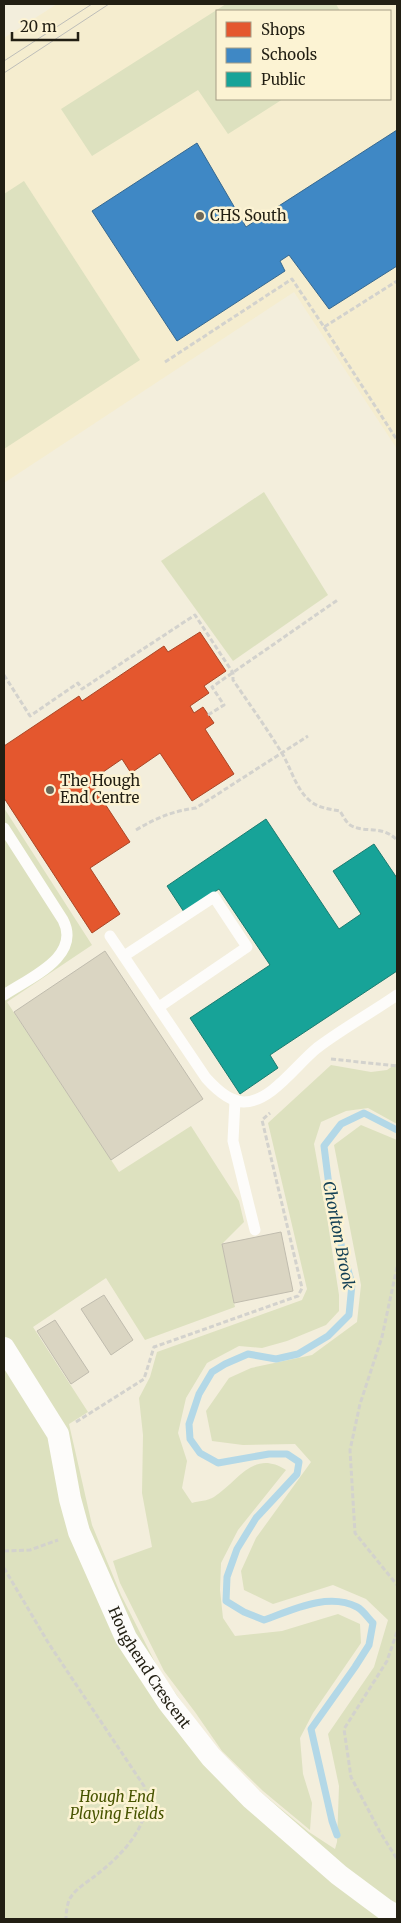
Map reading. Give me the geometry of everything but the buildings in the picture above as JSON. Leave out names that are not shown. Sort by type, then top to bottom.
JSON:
[{"type":"street","name":"Houghend Crescent","points":[[4,1348],[58,1434],[70,1499],[80,1532],[126,1638],[168,1702],[210,1757],[252,1798],[297,1840],[339,1875],[397,1916]]},
{"type":"lane","points":[[4,828],[63,920],[68,929],[68,939],[65,950],[58,958],[4,995]]},
{"type":"lane","points":[[124,956],[214,898],[247,947],[159,1007]]},
{"type":"lane","points":[[110,936],[206,1078],[221,1092],[235,1100],[244,1102],[257,1100],[317,1048],[397,995]]},
{"type":"lane","points":[[235,1100],[233,1141],[255,1230]]},
{"type":"path","points":[[165,362],[292,279],[397,440]]},
{"type":"path","points":[[324,327],[397,281]]},
{"type":"path","points":[[208,715],[224,704],[212,687],[339,599]]},
{"type":"path","points":[[4,675],[30,716],[78,683],[82,690],[195,615],[232,673],[233,680],[282,753],[299,787],[313,804],[322,808],[340,811],[348,823],[353,826],[384,831],[397,840]]},
{"type":"path","points":[[136,830],[178,810],[196,808],[308,736]]},
{"type":"path","points":[[397,1267],[382,1337],[360,1404],[350,1450],[355,1533],[397,1585]]},
{"type":"path","points":[[4,1551],[30,1550],[80,1532]]},
{"type":"path","points":[[4,1568],[49,1644],[144,1786],[147,1796],[142,1824],[114,1860],[76,1891],[69,1900],[66,1919]]},
{"type":"path","points":[[397,1632],[387,1661],[344,1729],[351,1777],[380,1832],[397,1858]]},
{"type":"shaded area","name":"CHS South","points":[[57,4],[397,4],[397,449],[294,292],[4,483],[4,38]]},
{"type":"green space","points":[[226,4],[336,4],[339,10],[217,10]]},
{"type":"green space","points":[[216,10],[216,100],[281,100],[228,134],[198,90],[92,156],[61,109]]},
{"type":"green space","points":[[24,181],[140,360],[4,449],[4,194]]},
{"type":"green space","points":[[264,492],[328,595],[233,661],[161,561]]},
{"type":"green space","name":"Hough End Playing Fields","points":[[4,808],[92,945],[7,1002],[119,1172],[191,1126],[239,1201],[244,1222],[222,1244],[235,1307],[145,1340],[106,1278],[33,1327],[88,1412],[69,1424],[92,1525],[121,1595],[160,1672],[219,1753],[258,1790],[309,1832],[335,1849],[337,1842],[339,1786],[328,1734],[374,1667],[388,1620],[366,1599],[333,1585],[273,1604],[244,1590],[241,1571],[256,1538],[311,1462],[295,1444],[243,1445],[212,1441],[206,1411],[229,1378],[251,1368],[312,1355],[357,1322],[361,1285],[334,1145],[361,1125],[397,1140],[397,1919],[4,1919]]},
{"type":"green space","points":[[397,1063],[397,1124],[368,1108],[346,1111],[321,1122],[314,1144],[339,1295],[339,1311],[326,1325],[287,1341],[262,1348],[239,1346],[207,1363],[186,1398],[178,1433],[187,1461],[182,1488],[192,1503],[214,1497],[255,1465],[264,1463],[274,1464],[286,1470],[238,1530],[221,1563],[220,1590],[223,1618],[235,1636],[282,1631],[338,1614],[360,1624],[361,1643],[313,1713],[300,1738],[303,1774],[312,1803],[310,1830],[263,1791],[222,1751],[164,1671],[120,1583],[113,1561],[152,1547],[142,1493],[143,1435],[139,1398],[150,1377],[157,1352],[302,1300],[307,1289],[268,1123],[331,1065],[371,1072],[387,1070]]},
{"type":"waterway","name":"Chorlton Brook","points":[[337,1835],[332,1821],[311,1729],[369,1645],[373,1623],[359,1608],[334,1601],[310,1604],[264,1620],[244,1612],[226,1601],[227,1577],[237,1549],[256,1518],[297,1474],[299,1462],[287,1454],[269,1454],[218,1463],[200,1453],[190,1439],[189,1424],[199,1394],[212,1372],[248,1354],[276,1359],[298,1354],[328,1336],[349,1315],[352,1284],[342,1249],[329,1186],[324,1146],[341,1124],[364,1113],[397,1130]]},
{"type":"tram line","points":[[4,61],[92,4]]},
{"type":"tram line","points":[[4,73],[109,4]]},
{"type":"place","name":"CHS South","points":[[200,216]]},
{"type":"place","name":"The Hough End Centre","points":[[50,790]]}]
